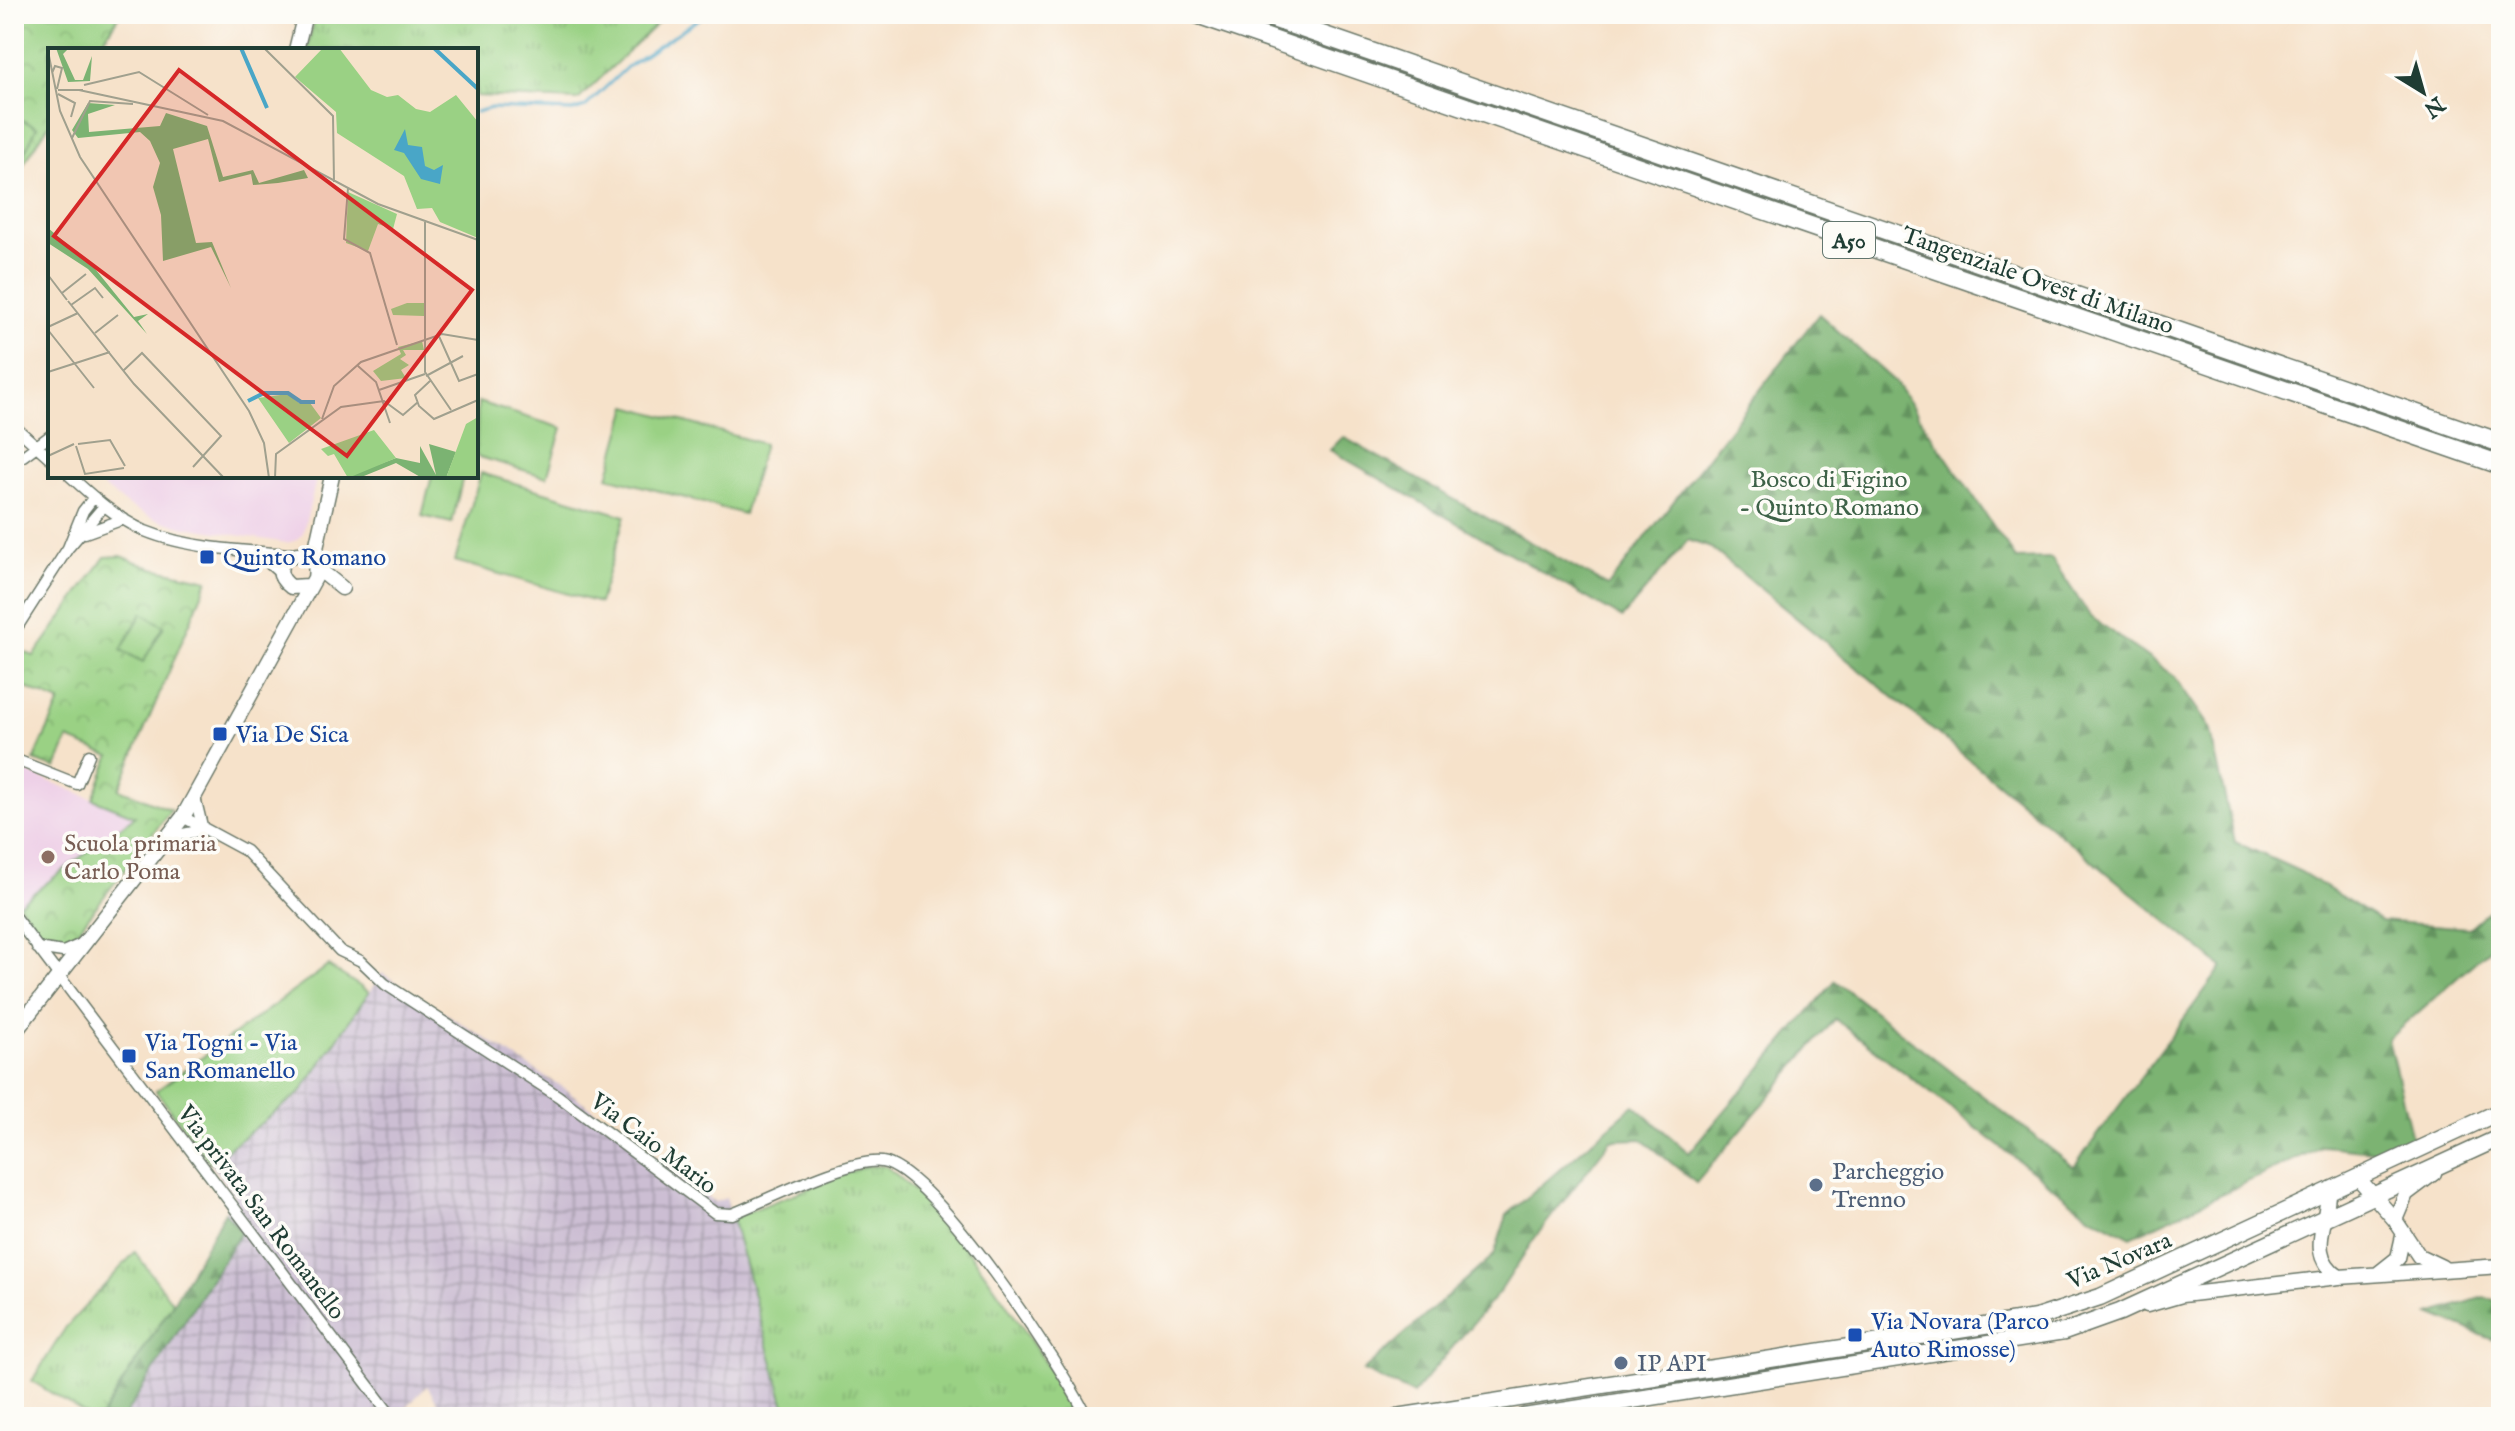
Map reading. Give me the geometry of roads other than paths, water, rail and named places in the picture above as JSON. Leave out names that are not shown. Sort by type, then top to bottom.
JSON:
[{"type":"highway","name":"Tangenziale Ovest di Milano","points":[[1197,14],[2501,465]]},
{"type":"highway","name":"Tangenziale Ovest di Milano","points":[[1261,14],[2501,443]]},
{"type":"main road","name":"Via Novara","points":[[1397,1417],[2036,1318],[2100,1297],[2501,1111]]},
{"type":"main road","name":"Via Novara","points":[[1524,1417],[2029,1340],[2120,1312],[2501,1137]]},
{"type":"street","points":[[296,48],[305,14]]},
{"type":"street","points":[[14,426],[48,456]]},
{"type":"street","points":[[14,457],[48,438]]},
{"type":"street","points":[[72,478],[104,506],[155,534],[255,551],[296,554],[314,564],[339,587],[310,584],[291,587]]},
{"type":"street","points":[[14,1033],[168,837],[195,797],[310,584],[317,535],[331,478]]},
{"type":"street","points":[[14,632],[68,548],[83,511],[94,497]]},
{"type":"street","points":[[68,548],[84,534],[104,506]]},
{"type":"street","points":[[84,534],[124,519]]},
{"type":"street","points":[[280,573],[283,562],[317,535]]},
{"type":"street","points":[[255,551],[291,587],[291,622]]},
{"type":"street","points":[[14,759],[77,784],[89,755]]},
{"type":"street","points":[[168,837],[203,830],[195,797]]},
{"type":"street","name":"Via Caio Mario","points":[[183,817],[262,863],[340,951],[364,964],[385,984],[558,1096],[715,1213],[732,1214],[860,1163],[894,1165],[941,1207],[975,1249],[1066,1376],[1087,1417]]},
{"type":"street","name":"Via privata San Romanello","points":[[14,916],[392,1417]]},
{"type":"street","points":[[37,948],[63,952],[87,941]]},
{"type":"street","name":"Via Novara","points":[[2395,1220],[2406,1194],[2453,1159]]},
{"type":"street","points":[[2358,1178],[2395,1220],[2419,1256],[2446,1268]]},
{"type":"street","points":[[2328,1193],[2327,1216],[2318,1242],[2328,1269],[2339,1277]]},
{"type":"street","points":[[2379,1273],[2398,1258],[2403,1236]]},
{"type":"street","name":"Via Novara","points":[[2120,1312],[2182,1295],[2379,1273],[2501,1266]]},
{"type":"waterway","points":[[478,111],[491,108],[573,111],[585,107],[627,67],[706,14]]},
{"type":"place","name":"Quinto Romano","points":[[207,557]]},
{"type":"place","name":"Via De Sica","points":[[220,734]]},
{"type":"place","name":"Scuola primaria Carlo Poma","points":[[48,857]]},
{"type":"place","name":"Via Togni - Via San Romanello","points":[[129,1056]]},
{"type":"place","name":"Parcheggio Trenno","points":[[1816,1185]]},
{"type":"place","name":"Via Novara (Parco Auto Rimosse)","points":[[1855,1335]]},
{"type":"place","name":"IP API","points":[[1621,1363]]},
{"type":"park label","name":"Bosco di Figino - Quinto Romano","points":[[1829,493]]}]
